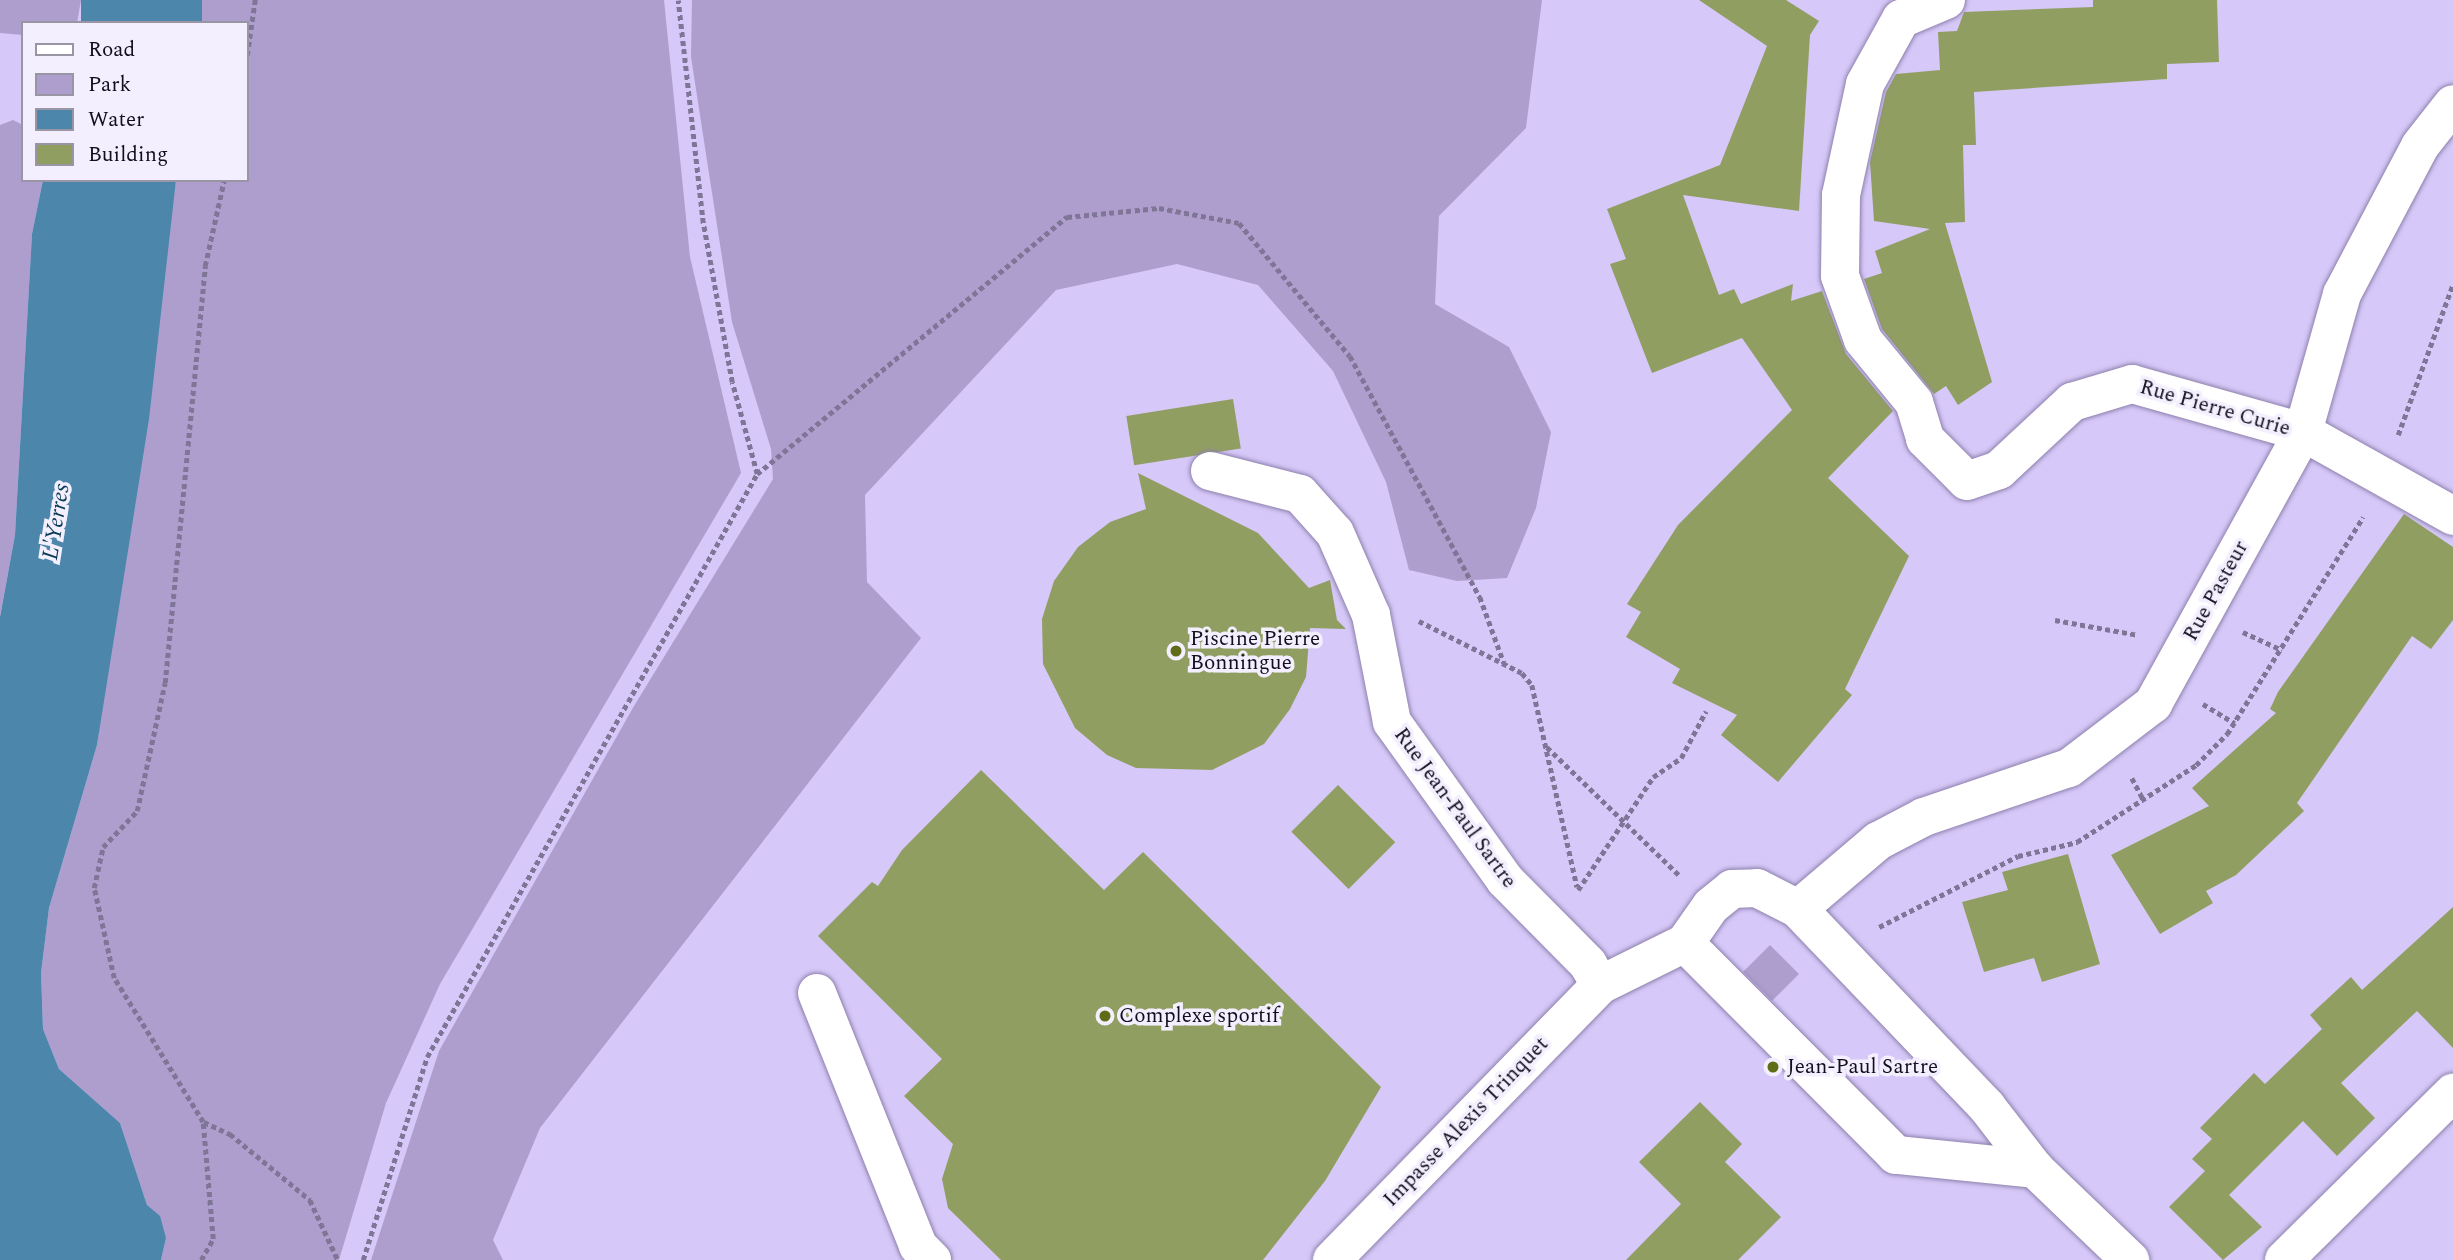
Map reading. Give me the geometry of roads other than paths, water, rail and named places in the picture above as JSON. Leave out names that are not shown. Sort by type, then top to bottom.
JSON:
[{"type":"street","name":"Rue Pierre Curie","points":[[1946,0],[1900,19],[1865,85],[1840,220],[1840,276],[1863,340],[1914,402],[1926,439],[1967,481],[1998,470],[2072,401],[2132,384],[2302,432]]},
{"type":"street","name":"Rue Pasteur","points":[[1798,909],[1878,841],[1924,817],[2069,768],[2113,740],[2153,704],[2302,432],[2342,294],[2420,146],[2453,104]]},
{"type":"street","points":[[2302,432],[2453,516]]},
{"type":"street","name":"Rue Jean-Paul Sartre","points":[[1210,471],[1300,494],[1335,533],[1371,615],[1392,722],[1505,880],[1588,964],[1600,985]]},
{"type":"street","points":[[1600,985],[1685,943],[1732,889],[1757,888],[1798,909],[1987,1107],[2035,1169],[2130,1260]]},
{"type":"street","points":[[1685,943],[1896,1155],[2035,1169]]},
{"type":"street","name":"Impasse Alexis Trinquet","points":[[1332,1260],[1600,985]]},
{"type":"street","points":[[817,993],[918,1245],[932,1260]]},
{"type":"street","points":[[2284,1260],[2453,1093]]},
{"type":"water","points":[[81,0],[202,0],[202,21],[81,21]]},
{"type":"water","name":"L'Yerres","points":[[43,182],[176,182],[149,419],[97,745],[49,908],[41,973],[43,1029],[59,1069],[120,1123],[147,1205],[160,1216],[166,1238],[161,1260],[0,1260],[0,617],[15,535],[32,234]]},
{"type":"place","name":"Piscine Pierre Bonningue","points":[[1176,651]]},
{"type":"place","name":"Complexe sportif","points":[[1105,1016]]},
{"type":"place","name":"Jean-Paul Sartre","points":[[1773,1067]]}]
